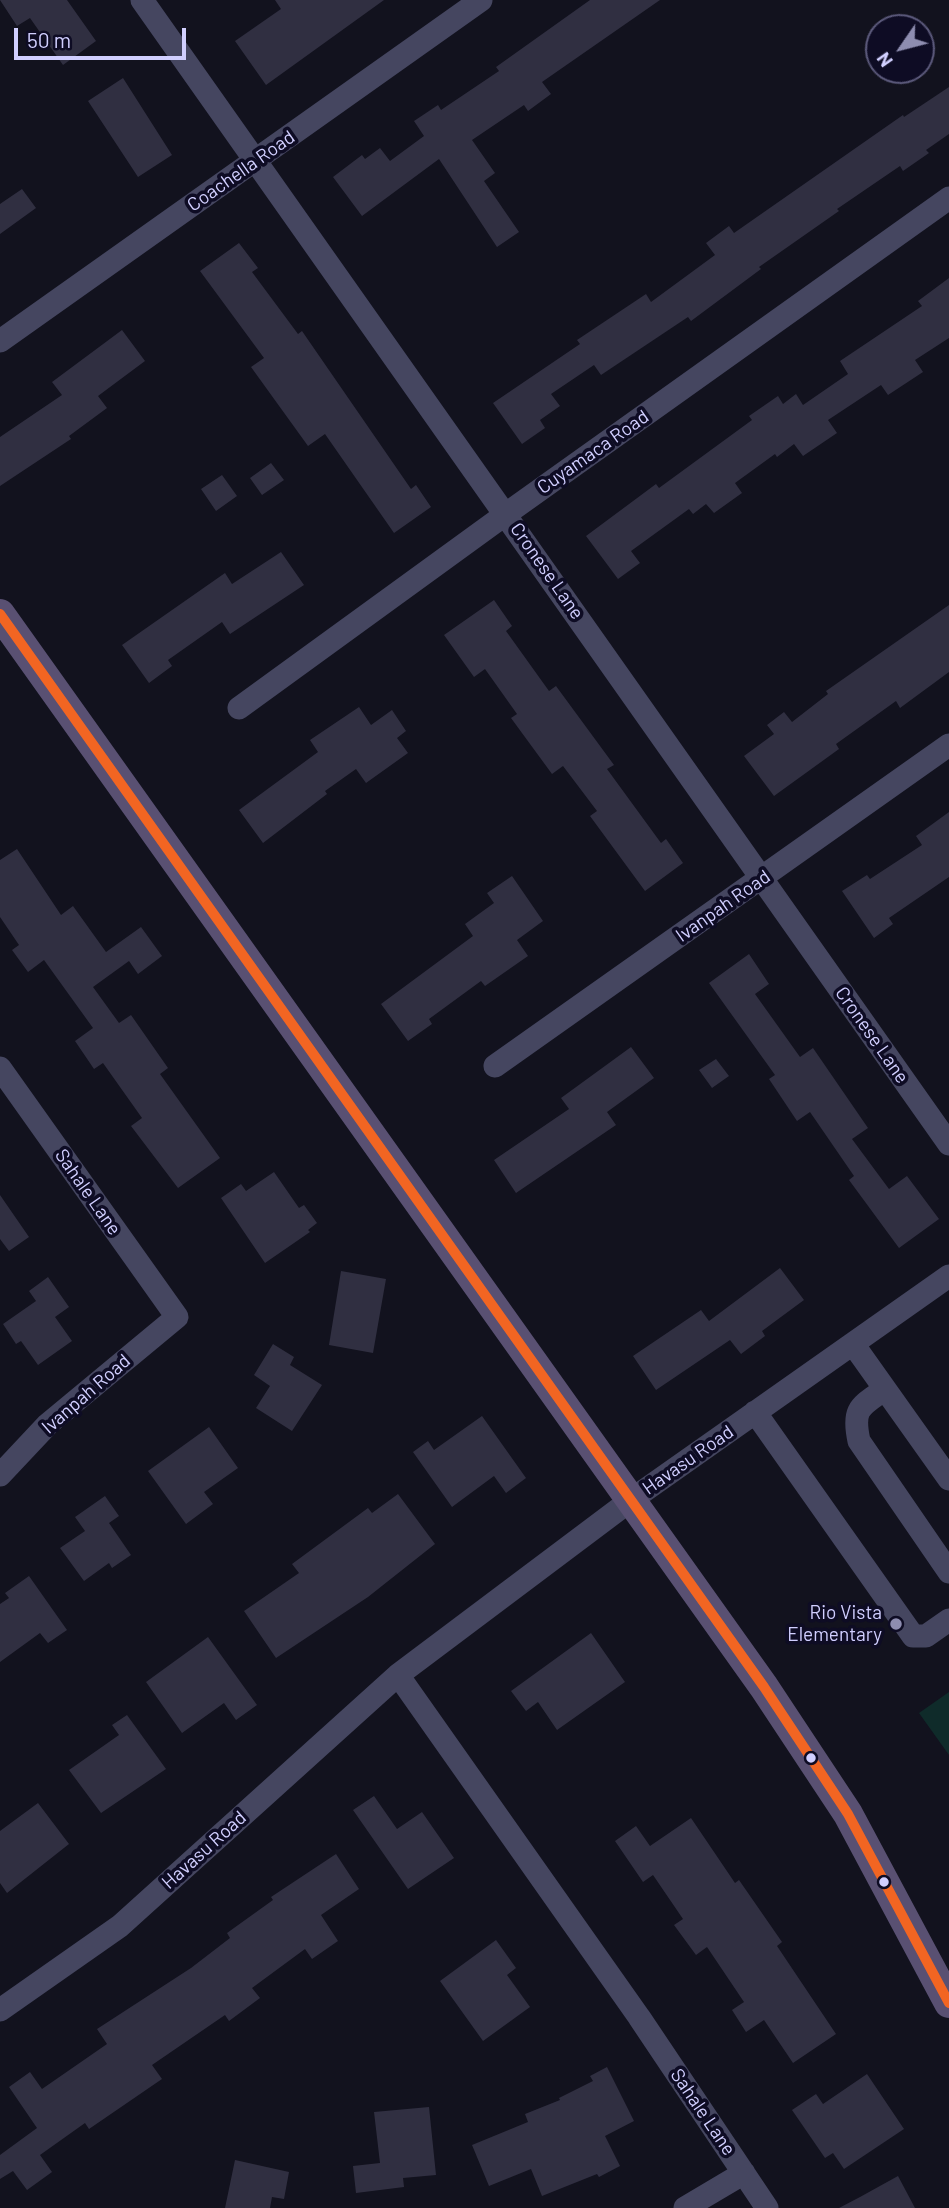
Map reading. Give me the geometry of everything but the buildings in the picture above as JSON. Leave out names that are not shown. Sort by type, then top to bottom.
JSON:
[{"type":"main road","points":[[0,614],[764,1687],[848,1814],[949,2003]]},
{"type":"street","name":"Cronese Lane","points":[[142,0],[949,1144]]},
{"type":"street","name":"Coachella Road","points":[[0,341],[481,0]]},
{"type":"street","name":"Cuyamaca Road","points":[[239,708],[949,198]]},
{"type":"street","name":"Ivanpah Road","points":[[495,1066],[949,745]]},
{"type":"street","name":"Sahale Lane","points":[[0,1068],[177,1317]]},
{"type":"street","name":"Havasu Road","points":[[0,2010],[120,1926],[398,1675],[631,1500],[949,1276]]},
{"type":"street","name":"Ivanpah Road","points":[[0,1475],[48,1424],[177,1317]]},
{"type":"street","points":[[853,1344],[949,1479]]},
{"type":"street","points":[[885,1389],[860,1406],[855,1423],[859,1441],[949,1572]]},
{"type":"street","points":[[755,1412],[913,1636],[926,1636],[949,1620]]},
{"type":"street","name":"Sahale Lane","points":[[398,1675],[639,2017],[767,2208]]},
{"type":"street","points":[[685,2208],[744,2173]]},
{"type":"green space","points":[[949,1692],[949,1755],[919,1713]]},
{"type":"transit line","points":[[0,614],[764,1687],[848,1814],[949,2003]]},
{"type":"place","name":"Rio Vista Elementary","points":[[896,1624]]}]
